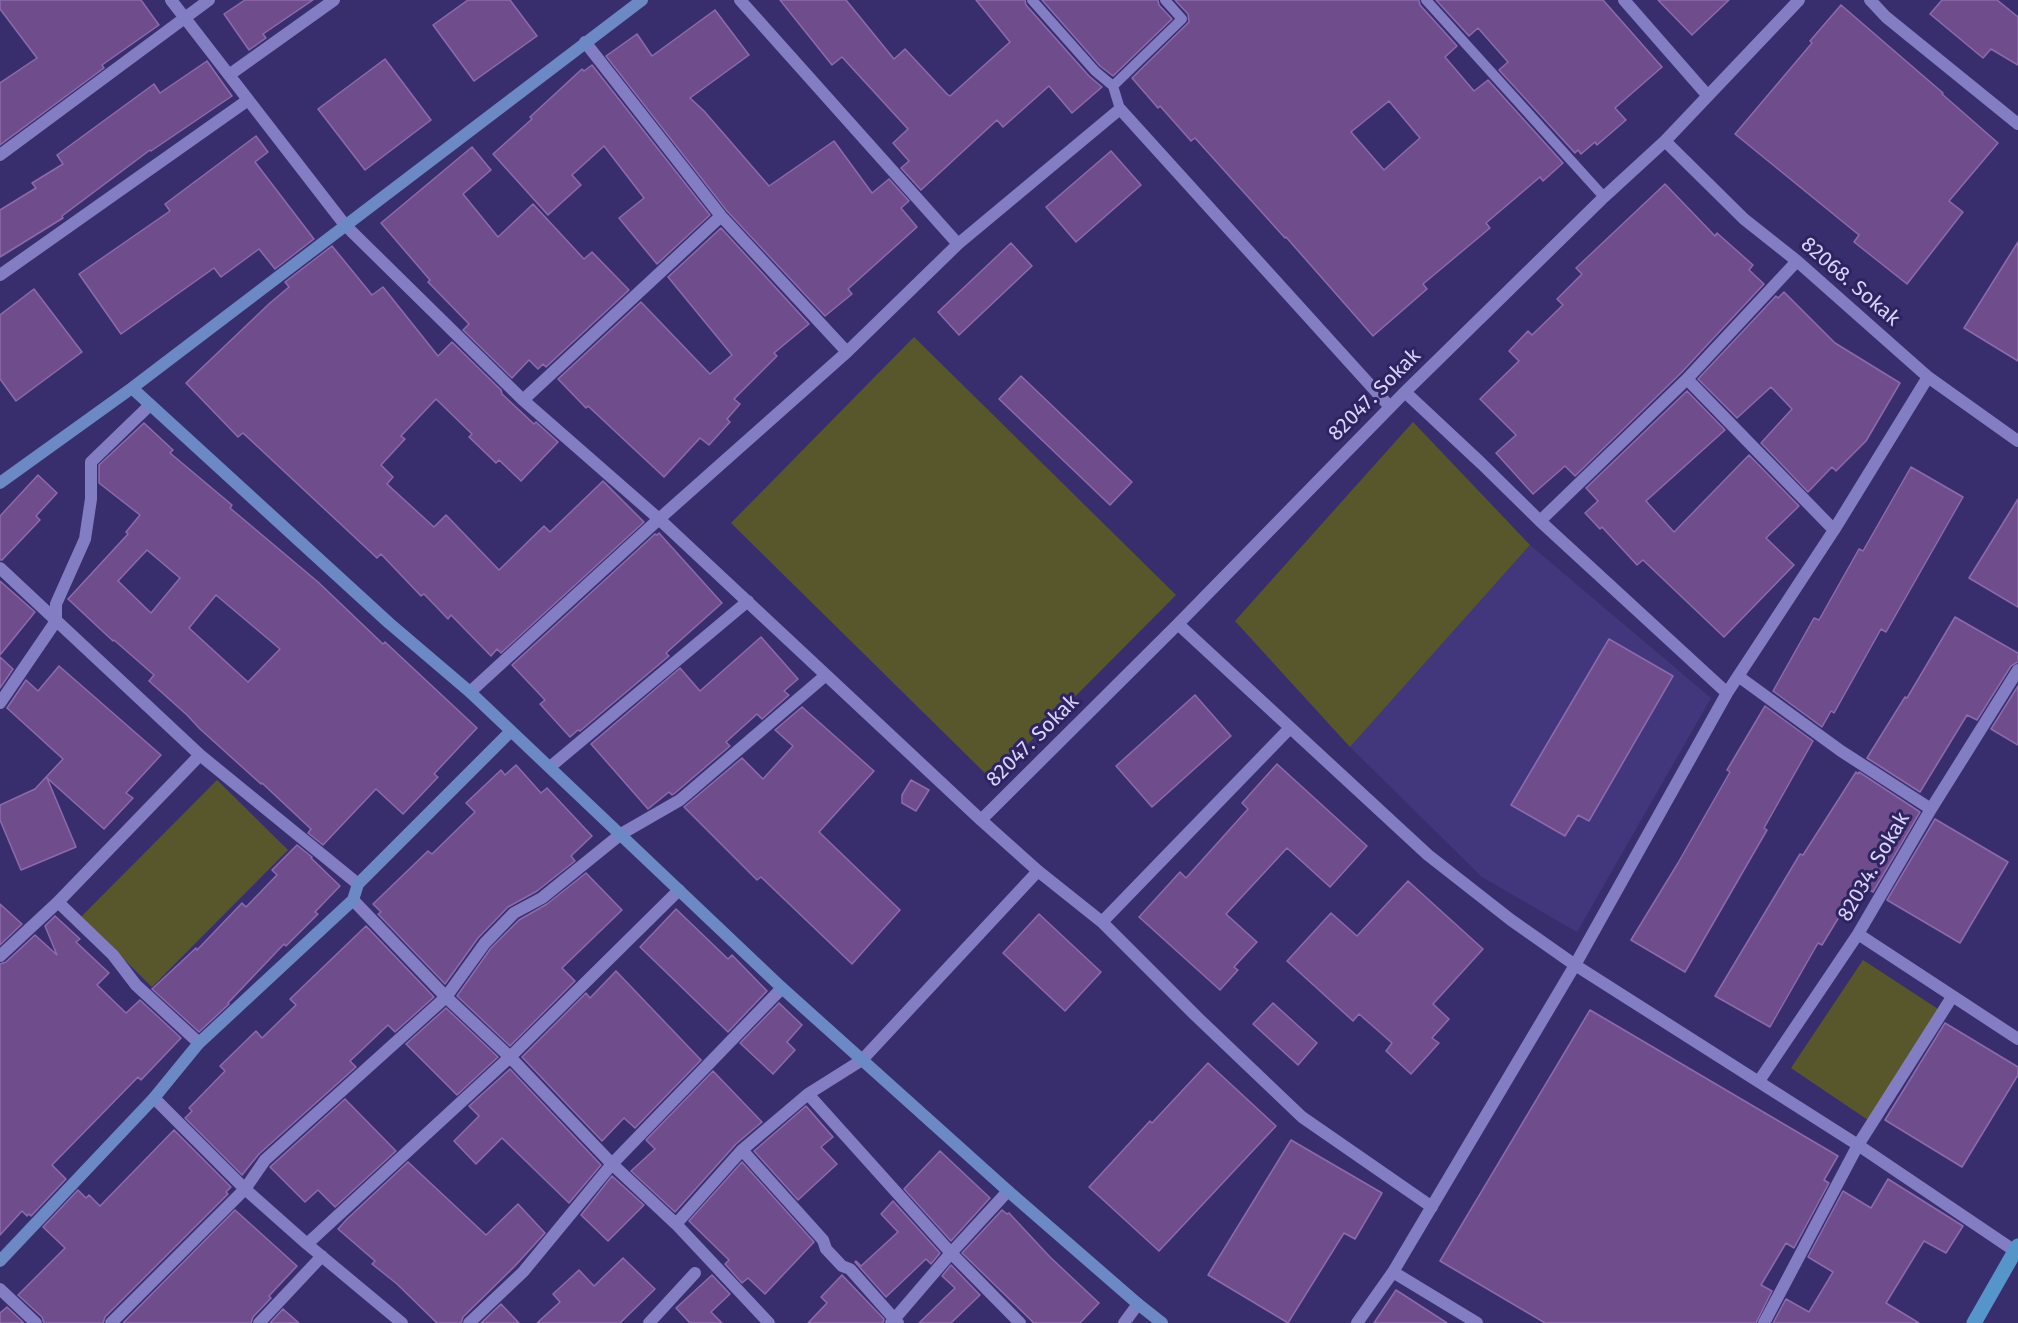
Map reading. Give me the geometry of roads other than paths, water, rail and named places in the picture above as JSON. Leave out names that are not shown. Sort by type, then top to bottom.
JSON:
[{"type":"main road","points":[[1974,1323],[2017,1248]]},
{"type":"street","points":[[171,0],[345,225],[523,400],[659,519],[981,820],[1038,871],[1102,922],[1302,1117],[1432,1207]]},
{"type":"street","points":[[0,155],[209,0]]},
{"type":"street","points":[[229,75],[334,0]]},
{"type":"street","points":[[0,483],[132,388],[642,0]]},
{"type":"street","points":[[740,0],[958,244]]},
{"type":"street","points":[[1624,0],[1708,96]]},
{"type":"street","name":"82047. Sokak","points":[[981,820],[1178,624],[1405,392],[1604,197],[1665,141],[1799,0]]},
{"type":"street","points":[[1870,0],[1886,17],[2018,124]]},
{"type":"street","points":[[585,42],[721,216],[847,352]]},
{"type":"street","points":[[0,275],[248,100]]},
{"type":"street","points":[[470,692],[659,519],[847,352],[958,244],[1120,109],[1390,408]]},
{"type":"street","name":"82068. Sokak","points":[[1665,141],[1744,219],[1797,261],[1928,377],[2018,441]]},
{"type":"street","points":[[523,400],[721,216]]},
{"type":"street","points":[[1540,521],[1687,380],[1797,261]]},
{"type":"street","points":[[1357,1323],[1393,1272],[1575,965],[1727,693],[1834,530],[1928,377]]},
{"type":"street","points":[[1687,380],[1834,530]]},
{"type":"street","points":[[132,388],[389,623],[470,692],[782,988],[1008,1191],[1162,1323]]},
{"type":"street","points":[[1405,392],[1540,521],[1727,693]]},
{"type":"street","points":[[1,700],[56,621],[56,604],[85,539],[91,499],[92,462],[150,405]]},
{"type":"street","points":[[0,568],[200,755],[358,884]]},
{"type":"street","points":[[550,767],[747,601]]},
{"type":"street","points":[[1178,624],[1428,855],[1511,920],[1575,965],[2017,1248]]},
{"type":"street","name":"82034. Sokak","points":[[1759,1081],[1858,934],[1930,809],[2018,670]]},
{"type":"street","points":[[111,1323],[245,1189],[265,1160],[446,997],[486,943],[514,914],[542,898],[621,834],[680,800],[826,675]]},
{"type":"street","points":[[1738,676],[1841,751],[1930,809]]},
{"type":"street","points":[[1102,922],[1290,728]]},
{"type":"street","points":[[0,1261],[154,1098],[199,1044],[352,900],[358,884],[511,731]]},
{"type":"street","points":[[0,956],[58,902],[200,755]]},
{"type":"street","points":[[676,1224],[742,1150],[808,1094],[862,1060],[1038,871]]},
{"type":"street","points":[[307,1244],[510,1057],[679,890]]},
{"type":"street","points":[[352,900],[446,997],[510,1057],[612,1164],[676,1224],[769,1323]]},
{"type":"street","points":[[58,902],[113,955],[136,985],[199,1044]]},
{"type":"street","points":[[1858,934],[2018,1039]]},
{"type":"street","points":[[469,1323],[523,1272],[612,1164],[782,988]]},
{"type":"street","points":[[1764,1323],[1858,1145],[1952,997]]},
{"type":"street","points":[[808,1094],[951,1253],[1020,1323]]},
{"type":"street","points":[[154,1098],[245,1189],[402,1323]]},
{"type":"street","points":[[742,1150],[823,1240],[826,1249],[843,1266],[850,1269],[895,1322],[951,1253],[1008,1191]]},
{"type":"street","points":[[259,1323],[322,1256]]},
{"type":"street","points":[[1393,1272],[1477,1323]]},
{"type":"street","points":[[649,1323],[695,1273]]},
{"type":"street","points":[[0,1289],[36,1323]]},
{"type":"street","points":[[1124,1323],[1138,1304]]},
{"type":"lane","points":[[1032,0],[1095,71],[1113,86],[1120,109]]},
{"type":"lane","points":[[1113,86],[1182,19],[1165,0]]},
{"type":"lane","points":[[1425,0],[1604,197]]}]
